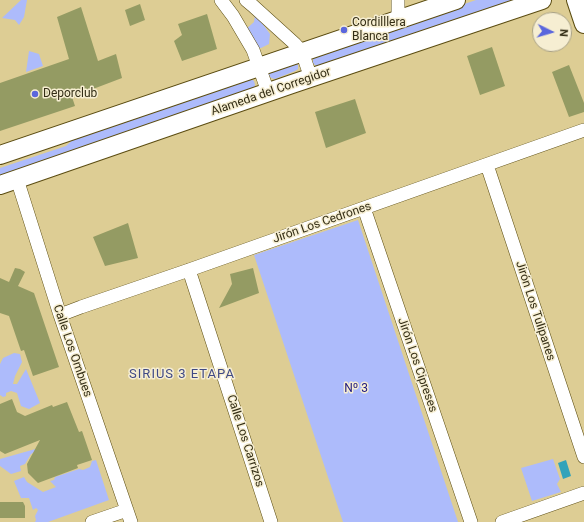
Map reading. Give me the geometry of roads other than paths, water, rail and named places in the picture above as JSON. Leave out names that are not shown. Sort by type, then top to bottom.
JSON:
[{"type":"main road","points":[[0,155],[456,0]]},
{"type":"main road","name":"Alameda del Corregidor","points":[[0,185],[268,92],[542,0]]},
{"type":"main road","points":[[576,0],[584,24]]},
{"type":"street","points":[[221,0],[233,16],[253,50],[268,92]]},
{"type":"street","points":[[246,0],[302,52],[311,78]]},
{"type":"street","points":[[398,0],[398,20]]},
{"type":"street","name":"Jirón Los Cedrones","points":[[60,315],[584,130]]},
{"type":"street","name":"Jirón Los Tulipanes","points":[[487,165],[584,457]]},
{"type":"street","name":"Calle Los Ombues","points":[[17,179],[60,315],[129,516]]},
{"type":"street","name":"Jirón Los Cipreses","points":[[364,208],[471,522]]},
{"type":"street","name":"Calle Los Carrizos","points":[[189,270],[271,522]]},
{"type":"street","points":[[502,522],[584,493]]},
{"type":"street","points":[[92,522],[129,516]]},
{"type":"place","name":"Cordilllera Blanca","points":[[344,30]]},
{"type":"place","name":"Deporclub","points":[[35,94]]},
{"type":"district","name":"SIRIUS 3 ETAPA","points":[[182,375]]},
{"type":"park label","name":"Nº 3","points":[[356,389]]}]
